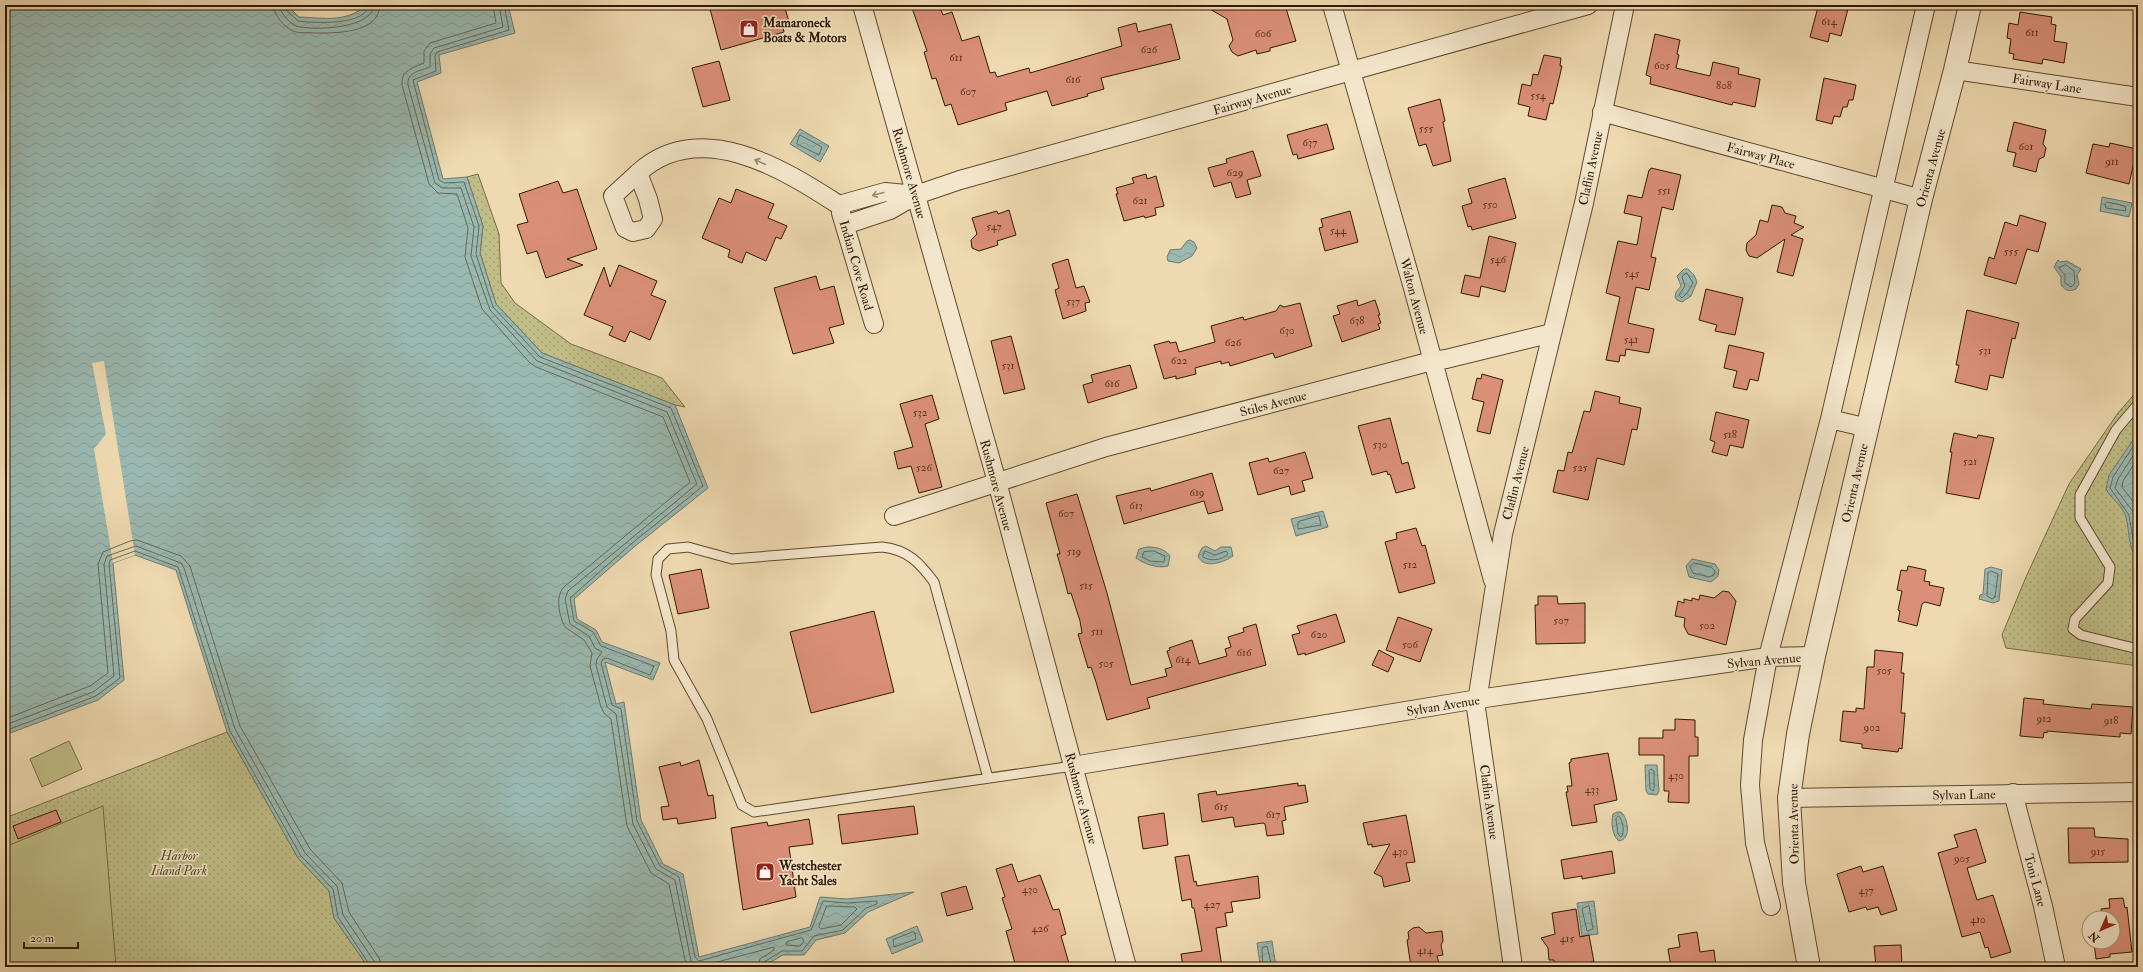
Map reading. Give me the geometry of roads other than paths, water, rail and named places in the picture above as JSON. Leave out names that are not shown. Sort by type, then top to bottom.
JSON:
[{"type":"street","name":"Rushmore Avenue","points":[[862,5],[997,482],[1127,967]]},
{"type":"street","name":"Walton Avenue","points":[[1332,5],[1350,72],[1409,273],[1495,587]]},
{"type":"street","name":"Fairway Avenue","points":[[916,195],[968,178],[1588,5]]},
{"type":"street","name":"Claflin Avenue","points":[[1513,967],[1476,708],[1503,534],[1584,203],[1625,5]]},
{"type":"street","points":[[1771,906],[1755,843],[1750,785],[1753,740],[1768,657],[1830,419],[1885,189],[1926,5]]},
{"type":"street","name":"Orienta Avenue","points":[[1809,967],[1794,883],[1789,798],[1798,734],[1814,656],[1921,199],[1956,70],[1970,5]]},
{"type":"street","name":"Fairway Lane","points":[[1956,70],[2138,97]]},
{"type":"street","name":"Fairway Place","points":[[1602,112],[1921,199]]},
{"type":"street","name":"Indian Cove Road","points":[[638,173],[649,163],[679,151],[713,147],[750,156],[806,183],[839,205],[874,324]]},
{"type":"street","name":"Indian Cove Road","points":[[839,205],[885,192],[916,195]]},
{"type":"street","points":[[845,225],[890,210],[916,195]]},
{"type":"street","name":"Stiles Avenue","points":[[894,516],[1106,447],[1432,361],[1446,359],[1552,333]]},
{"type":"street","points":[[1830,419],[1868,428]]},
{"type":"street","name":"Sylvan Avenue","points":[[1074,766],[1478,699],[1768,657],[1814,656]]},
{"type":"street","name":"Sylvan Lane","points":[[1789,798],[2138,792]]},
{"type":"street","name":"Toni Lane","points":[[2013,793],[2043,906],[2056,967]]},
{"type":"lane","points":[[2138,404],[2116,430],[2080,495],[2080,518],[2110,568],[2108,583],[2076,619],[2073,629],[2081,635],[2138,650]]},
{"type":"lane","points":[[988,778],[934,582],[922,565],[898,549],[882,546],[732,559],[688,547],[668,549],[658,559],[656,575],[671,631],[674,660],[707,719],[742,805],[754,812],[1074,766]]},
{"type":"water","points":[[5,5],[287,5],[299,17],[335,18],[351,15],[367,5],[508,5],[515,33],[439,55],[441,73],[417,82],[443,179],[467,177],[483,226],[480,253],[496,304],[542,353],[675,405],[708,488],[634,547],[574,599],[577,619],[596,630],[602,642],[660,663],[653,680],[605,662],[616,704],[624,702],[641,820],[663,864],[683,874],[699,957],[810,927],[820,897],[847,899],[914,892],[868,912],[845,933],[816,940],[804,955],[783,955],[762,967],[368,967],[334,918],[329,891],[298,858],[227,732],[176,570],[135,555],[113,563],[124,680],[98,700],[5,735]]},
{"type":"water","points":[[800,129],[829,146],[820,162],[790,144]]},
{"type":"water","points":[[2102,197],[2132,203],[2129,217],[2100,211]]},
{"type":"water","points":[[1190,240],[1194,242],[1197,248],[1192,256],[1179,263],[1168,261],[1167,257],[1170,250],[1181,249],[1187,241]]},
{"type":"water","points":[[2058,260],[2060,262],[2067,261],[2081,269],[2077,275],[2079,284],[2076,289],[2064,289],[2061,285],[2061,277],[2054,267]]},
{"type":"water","points":[[1684,269],[1688,269],[1694,275],[1697,282],[1691,296],[1682,302],[1677,300],[1675,297],[1676,292],[1681,286],[1677,276]]},
{"type":"water","points":[[2138,433],[2138,560],[2130,545],[2126,517],[2120,506],[2106,489],[2109,475]]},
{"type":"water","points":[[1323,511],[1328,527],[1296,536],[1291,519]]},
{"type":"water","points":[[1206,546],[1215,551],[1221,547],[1231,547],[1233,556],[1214,564],[1204,563],[1198,556],[1202,548]]},
{"type":"water","points":[[1147,547],[1159,548],[1168,553],[1170,556],[1168,566],[1160,567],[1151,565],[1136,558],[1139,549]]},
{"type":"water","points":[[1692,559],[1715,564],[1719,570],[1718,576],[1711,582],[1689,577],[1686,566]]},
{"type":"water","points":[[1991,567],[2002,570],[1999,601],[1993,603],[1979,599],[1980,595],[1983,594],[1985,569]]},
{"type":"water","points":[[1645,765],[1657,765],[1659,791],[1657,795],[1648,794],[1646,791]]},
{"type":"water","points":[[1621,812],[1628,828],[1626,836],[1619,841],[1613,833],[1612,825],[1613,814]]},
{"type":"water","points":[[1594,901],[1598,934],[1582,936],[1577,903]]},
{"type":"water","points":[[917,926],[923,941],[892,954],[886,939]]},
{"type":"water","points":[[1272,941],[1276,967],[1258,967],[1260,964],[1257,943]]},
{"type":"place","name":"Mamaroneck Boats & Motors","points":[[749,29]]},
{"type":"place","name":"Westchester Yacht Sales","points":[[765,872]]},
{"type":"park label","name":"Harbor Island Park","points":[[179,862]]}]
